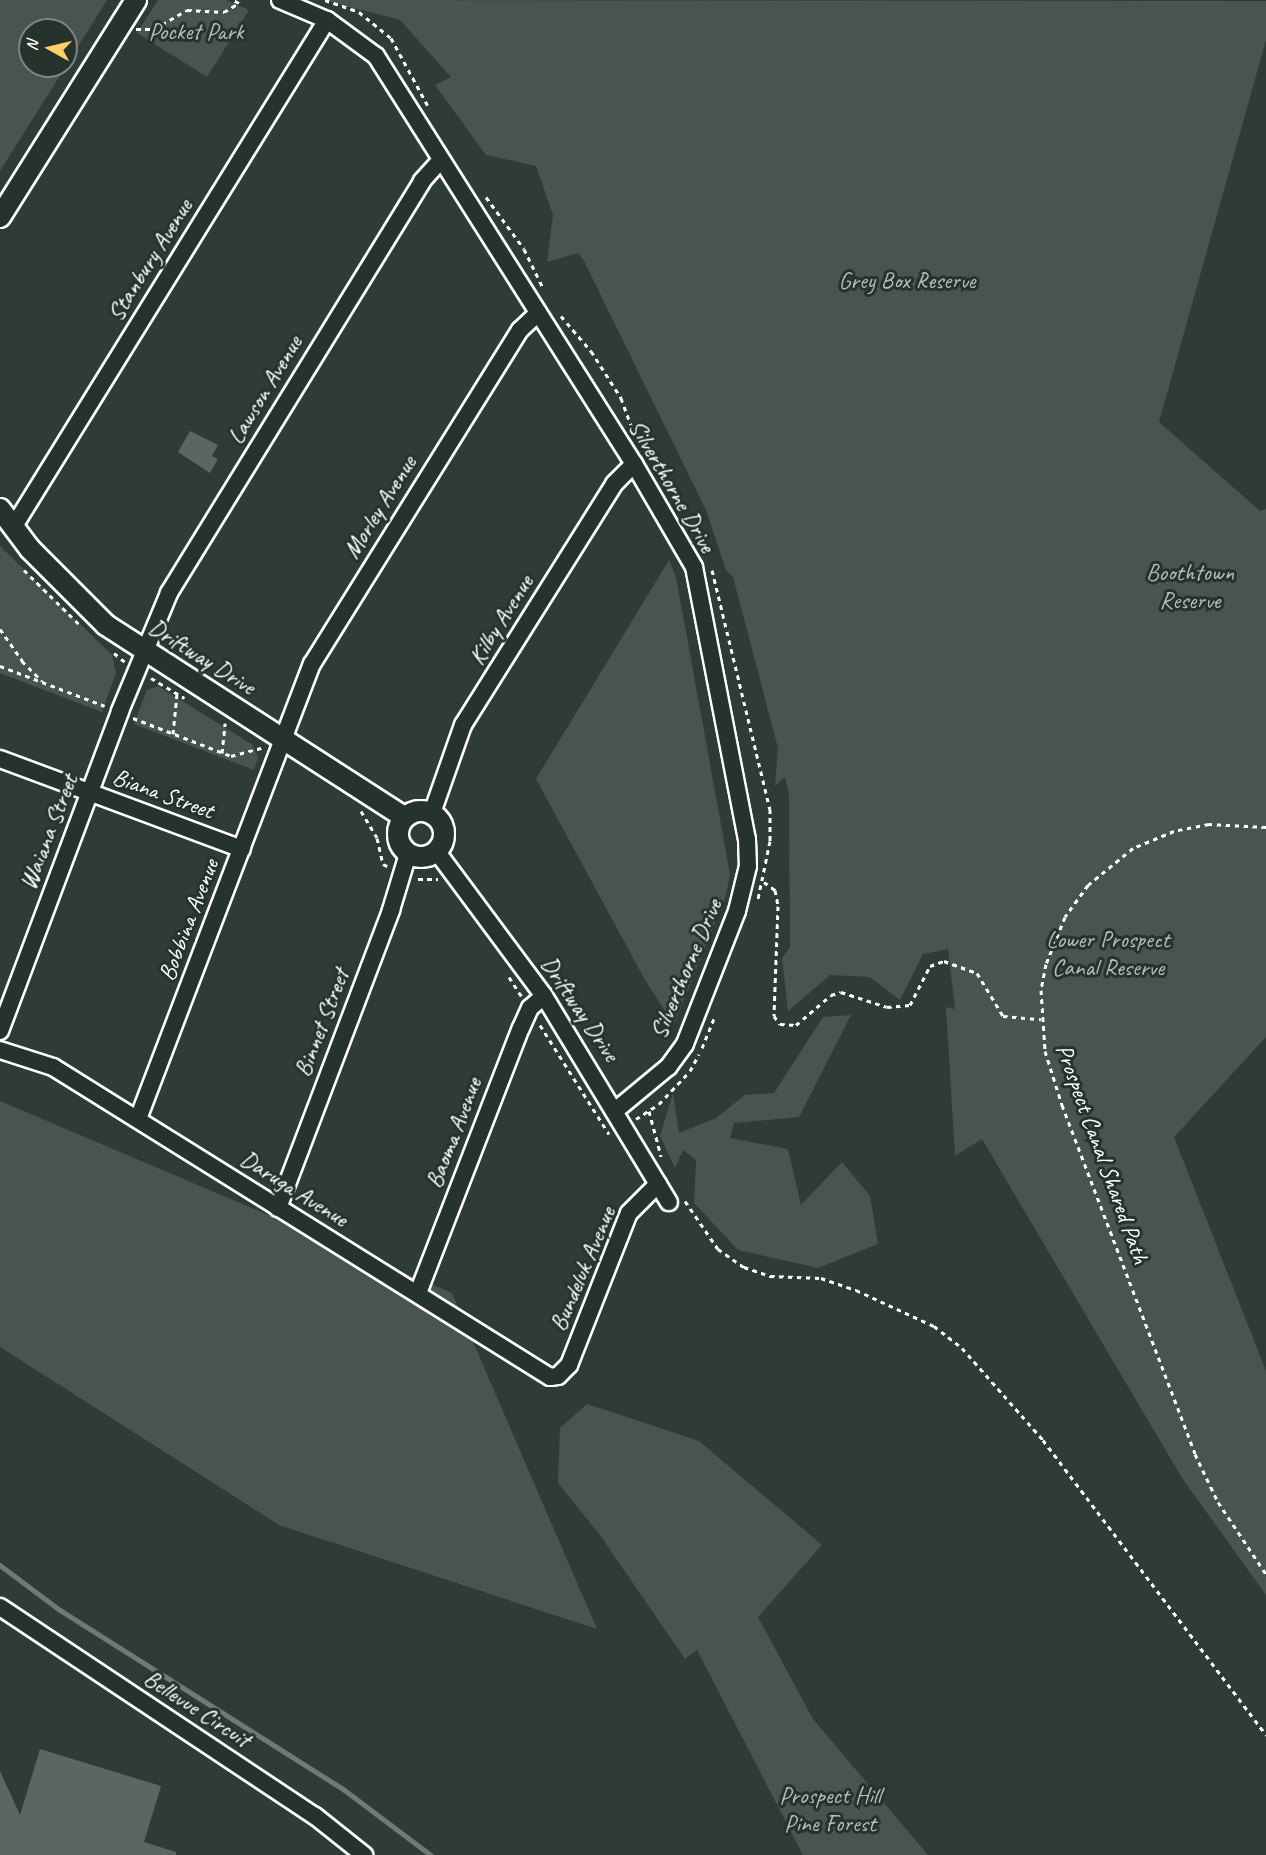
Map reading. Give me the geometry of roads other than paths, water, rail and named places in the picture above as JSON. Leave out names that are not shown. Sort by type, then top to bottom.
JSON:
[{"type":"street","points":[[0,195],[122,0]]},
{"type":"street","points":[[0,217],[136,0]]},
{"type":"street","name":"Silverthorne Drive","points":[[280,0],[327,20],[376,56],[440,161],[634,464],[694,567],[747,840],[748,866],[737,911],[685,1044],[668,1067],[616,1110]]},
{"type":"street","name":"Stanbury Avenue","points":[[14,526],[327,20]]},
{"type":"street","name":"Lawson Avenue","points":[[144,651],[169,593],[422,181],[440,161]]},
{"type":"street","name":"Morley Avenue","points":[[283,738],[322,644],[520,330],[538,313]]},
{"type":"street","name":"Kilby Avenue","points":[[432,813],[463,725],[614,484],[634,464]]},
{"type":"street","name":"Driftway Drive","points":[[0,509],[30,549],[80,602],[144,651],[404,817]]},
{"type":"street","name":"Waiana Street","points":[[0,1031],[88,793],[144,651]]},
{"type":"street","name":"Bobbina Avenue","points":[[138,1119],[283,738]]},
{"type":"street","name":"Biana Street","points":[[0,759],[242,849]]},
{"type":"street","points":[[422,811],[432,813],[445,831],[437,852],[428,857],[408,854],[398,834],[404,817],[422,811]]},
{"type":"street","name":"Driftway Drive","points":[[437,852],[544,996],[616,1110],[658,1184],[676,1200]]},
{"type":"street","name":"Binnet Street","points":[[278,1208],[391,910],[408,854]]},
{"type":"street","name":"Baoma Avenue","points":[[418,1293],[520,1028],[530,1008],[544,996]]},
{"type":"street","name":"Daruga Avenue","points":[[0,1050],[53,1067],[418,1293],[538,1372],[558,1377]]},
{"type":"street","name":"Bundeluk Avenue","points":[[558,1377],[569,1365],[629,1213],[658,1184]]},
{"type":"street","name":"Bellevue Circuit","points":[[0,1607],[315,1816],[364,1855]]},
{"type":"waterway","points":[[0,1565],[60,1610],[342,1788],[431,1855]]},
{"type":"park label","name":"Pocket Park","points":[[196,32]]},
{"type":"park label","name":"Grey Box Reserve","points":[[907,281]]},
{"type":"park label","name":"Boothtown Reserve","points":[[1190,587]]},
{"type":"park label","name":"Lower Prospect Canal Reserve","points":[[1108,954]]},
{"type":"park label","name":"Prospect Hill Pine Forest","points":[[830,1810]]}]
